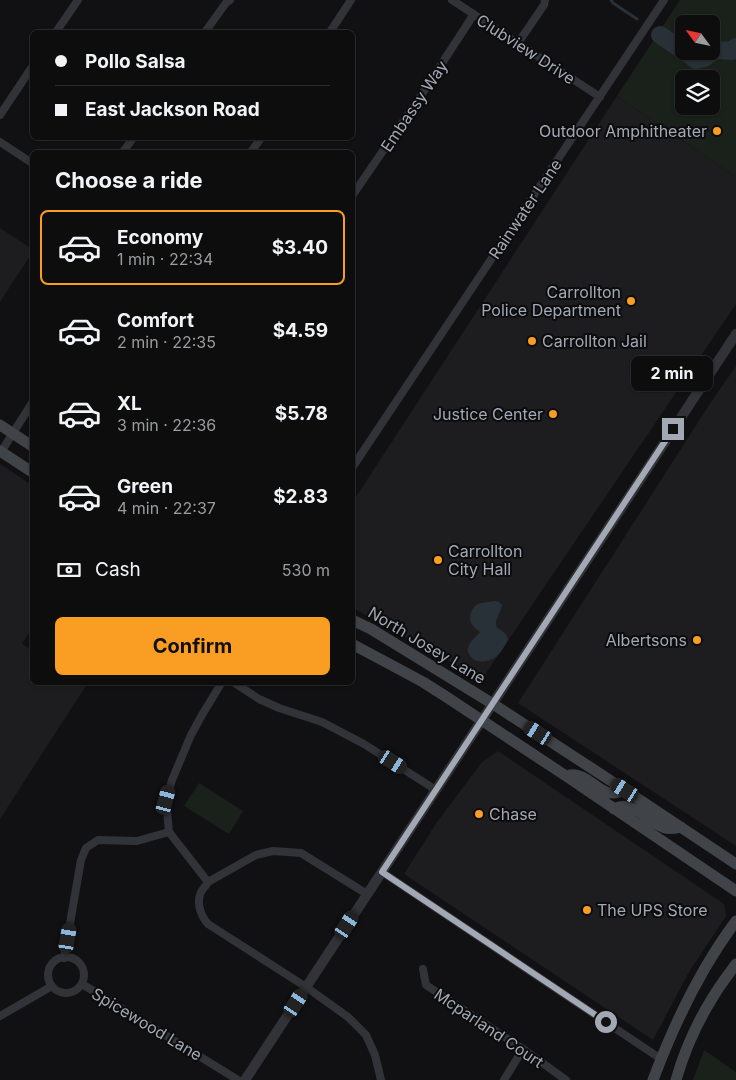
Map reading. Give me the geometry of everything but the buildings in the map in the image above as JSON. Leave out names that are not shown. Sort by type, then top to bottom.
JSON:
[{"type":"main road","points":[[0,425],[30,445]]},
{"type":"main road","points":[[0,452],[30,471]]},
{"type":"main road","name":"North Josey Lane","points":[[355,622],[493,704],[736,864]]},
{"type":"main road","name":"North Josey Lane","points":[[355,646],[423,682],[482,720],[736,891]]},
{"type":"main road","points":[[566,776],[575,774],[605,792],[615,794],[625,790]]},
{"type":"main road","points":[[614,809],[620,806],[629,806],[666,828],[681,827]]},
{"type":"main road","points":[[653,1080],[700,977],[724,936],[736,921]]},
{"type":"main road","points":[[676,1080],[695,1032],[713,997],[736,964]]},
{"type":"main road","points":[[661,1059],[680,1067]]},
{"type":"street","points":[[57,30],[78,0]]},
{"type":"street","points":[[206,30],[226,2],[230,0]]},
{"type":"street","points":[[331,30],[350,0]]},
{"type":"street","name":"Clubview Drive","points":[[452,0],[600,97]]},
{"type":"street","points":[[518,43],[544,5],[545,0]]},
{"type":"street","name":"Rainwater Lane","points":[[355,464],[664,0]]},
{"type":"street","name":"Embassy Way","points":[[355,192],[474,14]]},
{"type":"street","points":[[0,115],[30,70]]},
{"type":"street","points":[[252,150],[259,140]]},
{"type":"street","points":[[0,142],[30,162]]},
{"type":"street","points":[[245,1080],[736,334]]},
{"type":"street","points":[[0,452],[30,406]]},
{"type":"street","points":[[208,882],[169,832],[166,800],[172,780],[191,735],[220,685]]},
{"type":"street","points":[[238,685],[259,699],[279,708],[322,722],[364,744],[436,790]]},
{"type":"street","points":[[0,1016],[52,986],[48,976],[54,962],[64,958],[81,860],[86,848],[98,840],[137,841],[169,832]]},
{"type":"street","points":[[368,894],[301,853],[273,851],[256,855],[208,882],[200,895],[199,908],[208,924],[306,987],[348,1018],[366,1036],[375,1055],[381,1080]]},
{"type":"street","points":[[382,872],[661,1059]]},
{"type":"street","name":"Spicewood Lane","points":[[52,986],[62,993],[67,993],[73,992],[82,984],[84,979],[79,963],[75,960],[64,958]]},
{"type":"street","name":"Mcparland Court","points":[[423,969],[426,985],[566,1080]]},
{"type":"street","name":"Spicewood Lane","points":[[82,984],[238,1080]]},
{"type":"street","points":[[504,1080],[522,1049]]},
{"type":"shaded area","points":[[680,0],[736,0],[736,177],[617,96]]},
{"type":"shaded area","points":[[617,96],[736,177],[736,304],[482,679],[355,609],[355,498]]},
{"type":"shaded area","points":[[0,228],[30,248],[30,256],[0,302]]},
{"type":"shaded area","points":[[736,366],[736,846],[518,703]]},
{"type":"shaded area","points":[[0,464],[30,484],[30,631],[22,644],[30,649],[30,685],[86,685],[0,819]]},
{"type":"shaded area","points":[[495,601],[502,605],[496,620],[496,626],[505,633],[508,640],[496,657],[486,661],[479,661],[473,659],[468,652],[471,642],[480,632],[471,623],[471,612],[478,604]]},
{"type":"shaded area","points":[[498,751],[724,904],[726,916],[689,972],[653,1040],[404,874],[437,822],[482,762]]},
{"type":"shaded area","points":[[199,783],[243,811],[229,834],[184,806]]},
{"type":"shaded area","points":[[704,1050],[736,1072],[736,1080],[693,1080]]},
{"type":"waterway","points":[[611,0],[637,19]]},
{"type":"waterway","points":[[660,35],[675,45]]},
{"type":"waterway","points":[[720,50],[732,51],[736,47]]},
{"type":"place","name":"Outdoor Amphitheater","points":[[717,131]]},
{"type":"place","name":"Carrollton Police Department","points":[[631,301]]},
{"type":"place","name":"Carrollton Jail","points":[[532,341]]},
{"type":"place","name":"Justice Center","points":[[553,414]]},
{"type":"place","name":"Carrollton City Hall","points":[[438,560]]},
{"type":"place","name":"Albertsons","points":[[697,640]]},
{"type":"place","name":"Chase","points":[[479,814]]},
{"type":"place","name":"The UPS Store","points":[[587,910]]},
{"type":"route","points":[[606,1022],[382,872],[673,429]]}]
